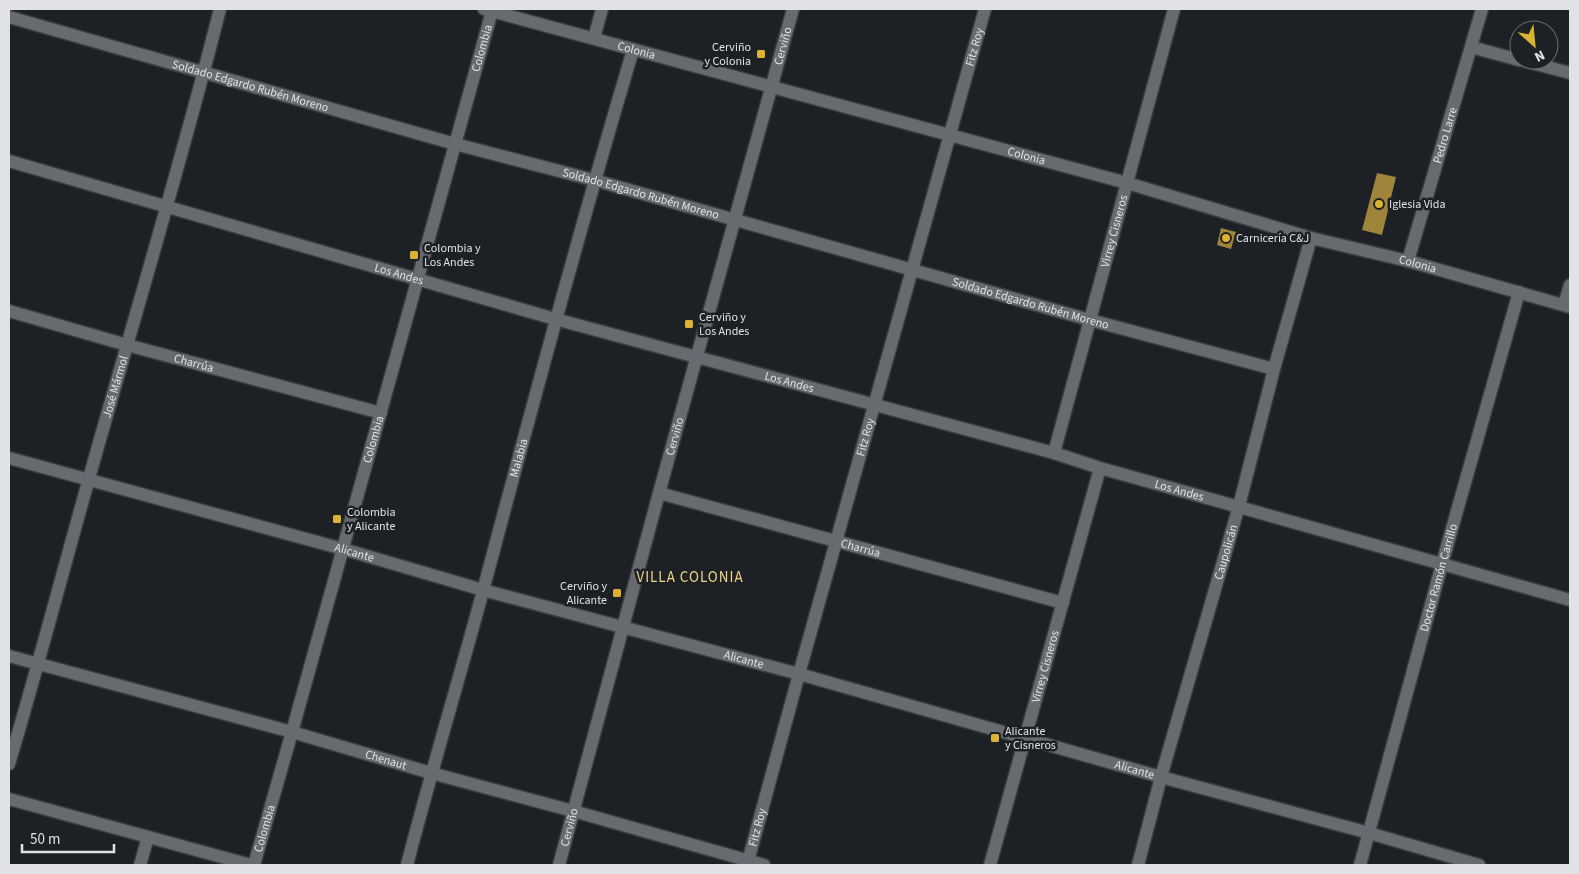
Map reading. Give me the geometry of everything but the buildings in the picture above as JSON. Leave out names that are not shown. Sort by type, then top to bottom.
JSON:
[{"type":"street","name":"José Mármol","points":[[9,764],[126,345],[167,207],[220,9]]},
{"type":"street","points":[[594,38],[602,9]]},
{"type":"street","name":"Cerviño","points":[[559,865],[696,357],[736,220],[793,9]]},
{"type":"street","name":"Fitz Roy","points":[[748,863],[985,9]]},
{"type":"street","name":"Virrey Cisneros","points":[[1054,453],[1174,9]]},
{"type":"street","name":"Pedro Larre","points":[[1408,261],[1482,9]]},
{"type":"street","name":"Colonia","points":[[488,10],[1127,183],[1310,238],[1408,261],[1567,306]]},
{"type":"street","name":"Colombia","points":[[252,865],[292,732],[381,413],[455,144],[488,10]]},
{"type":"street","name":"Soldado Edgardo Rubén Moreno","points":[[9,17],[455,144],[594,180],[1090,320],[1274,369]]},
{"type":"street","points":[[1471,47],[1509,57]]},
{"type":"street","name":"Malabia","points":[[407,865],[555,319],[632,50]]},
{"type":"street","name":"Los Andes","points":[[9,161],[555,319],[1054,453],[1100,468],[1570,600]]},
{"type":"street","name":"Caupolicán","points":[[1138,865],[1161,777],[1239,506],[1310,238]]},
{"type":"street","points":[[1567,306],[1570,285]]},
{"type":"street","name":"Doctor Ramón Carrillo","points":[[1360,865],[1519,292]]},
{"type":"street","name":"Charrúa","points":[[9,311],[126,345],[381,413]]},
{"type":"street","name":"Alicante","points":[[9,458],[343,549],[483,590],[799,674],[1479,865]]},
{"type":"street","name":"Virrey Cisneros","points":[[990,865],[1100,468]]},
{"type":"street","name":"Charrúa","points":[[659,493],[1063,603]]},
{"type":"street","name":"Chenaut","points":[[9,656],[292,732],[431,773],[573,811],[748,863],[764,865]]},
{"type":"street","points":[[9,799],[252,865]]},
{"type":"street","points":[[140,865],[148,837]]},
{"type":"place","name":"Cerviño y Colonia","points":[[761,54]]},
{"type":"place","name":"Iglesia Vida","points":[[1379,204]]},
{"type":"place","name":"Carnicería C&J","points":[[1226,238]]},
{"type":"place","name":"Colombia y Los Andes","points":[[414,255]]},
{"type":"place","name":"Cerviño y Los Andes","points":[[689,324]]},
{"type":"place","name":"Colombia y Alicante","points":[[337,519]]},
{"type":"place","name":"Cerviño y Alicante","points":[[617,593]]},
{"type":"place","name":"Alicante y Cisneros","points":[[995,738]]},
{"type":"district","name":"VILLA COLONIA","points":[[690,577]]}]
